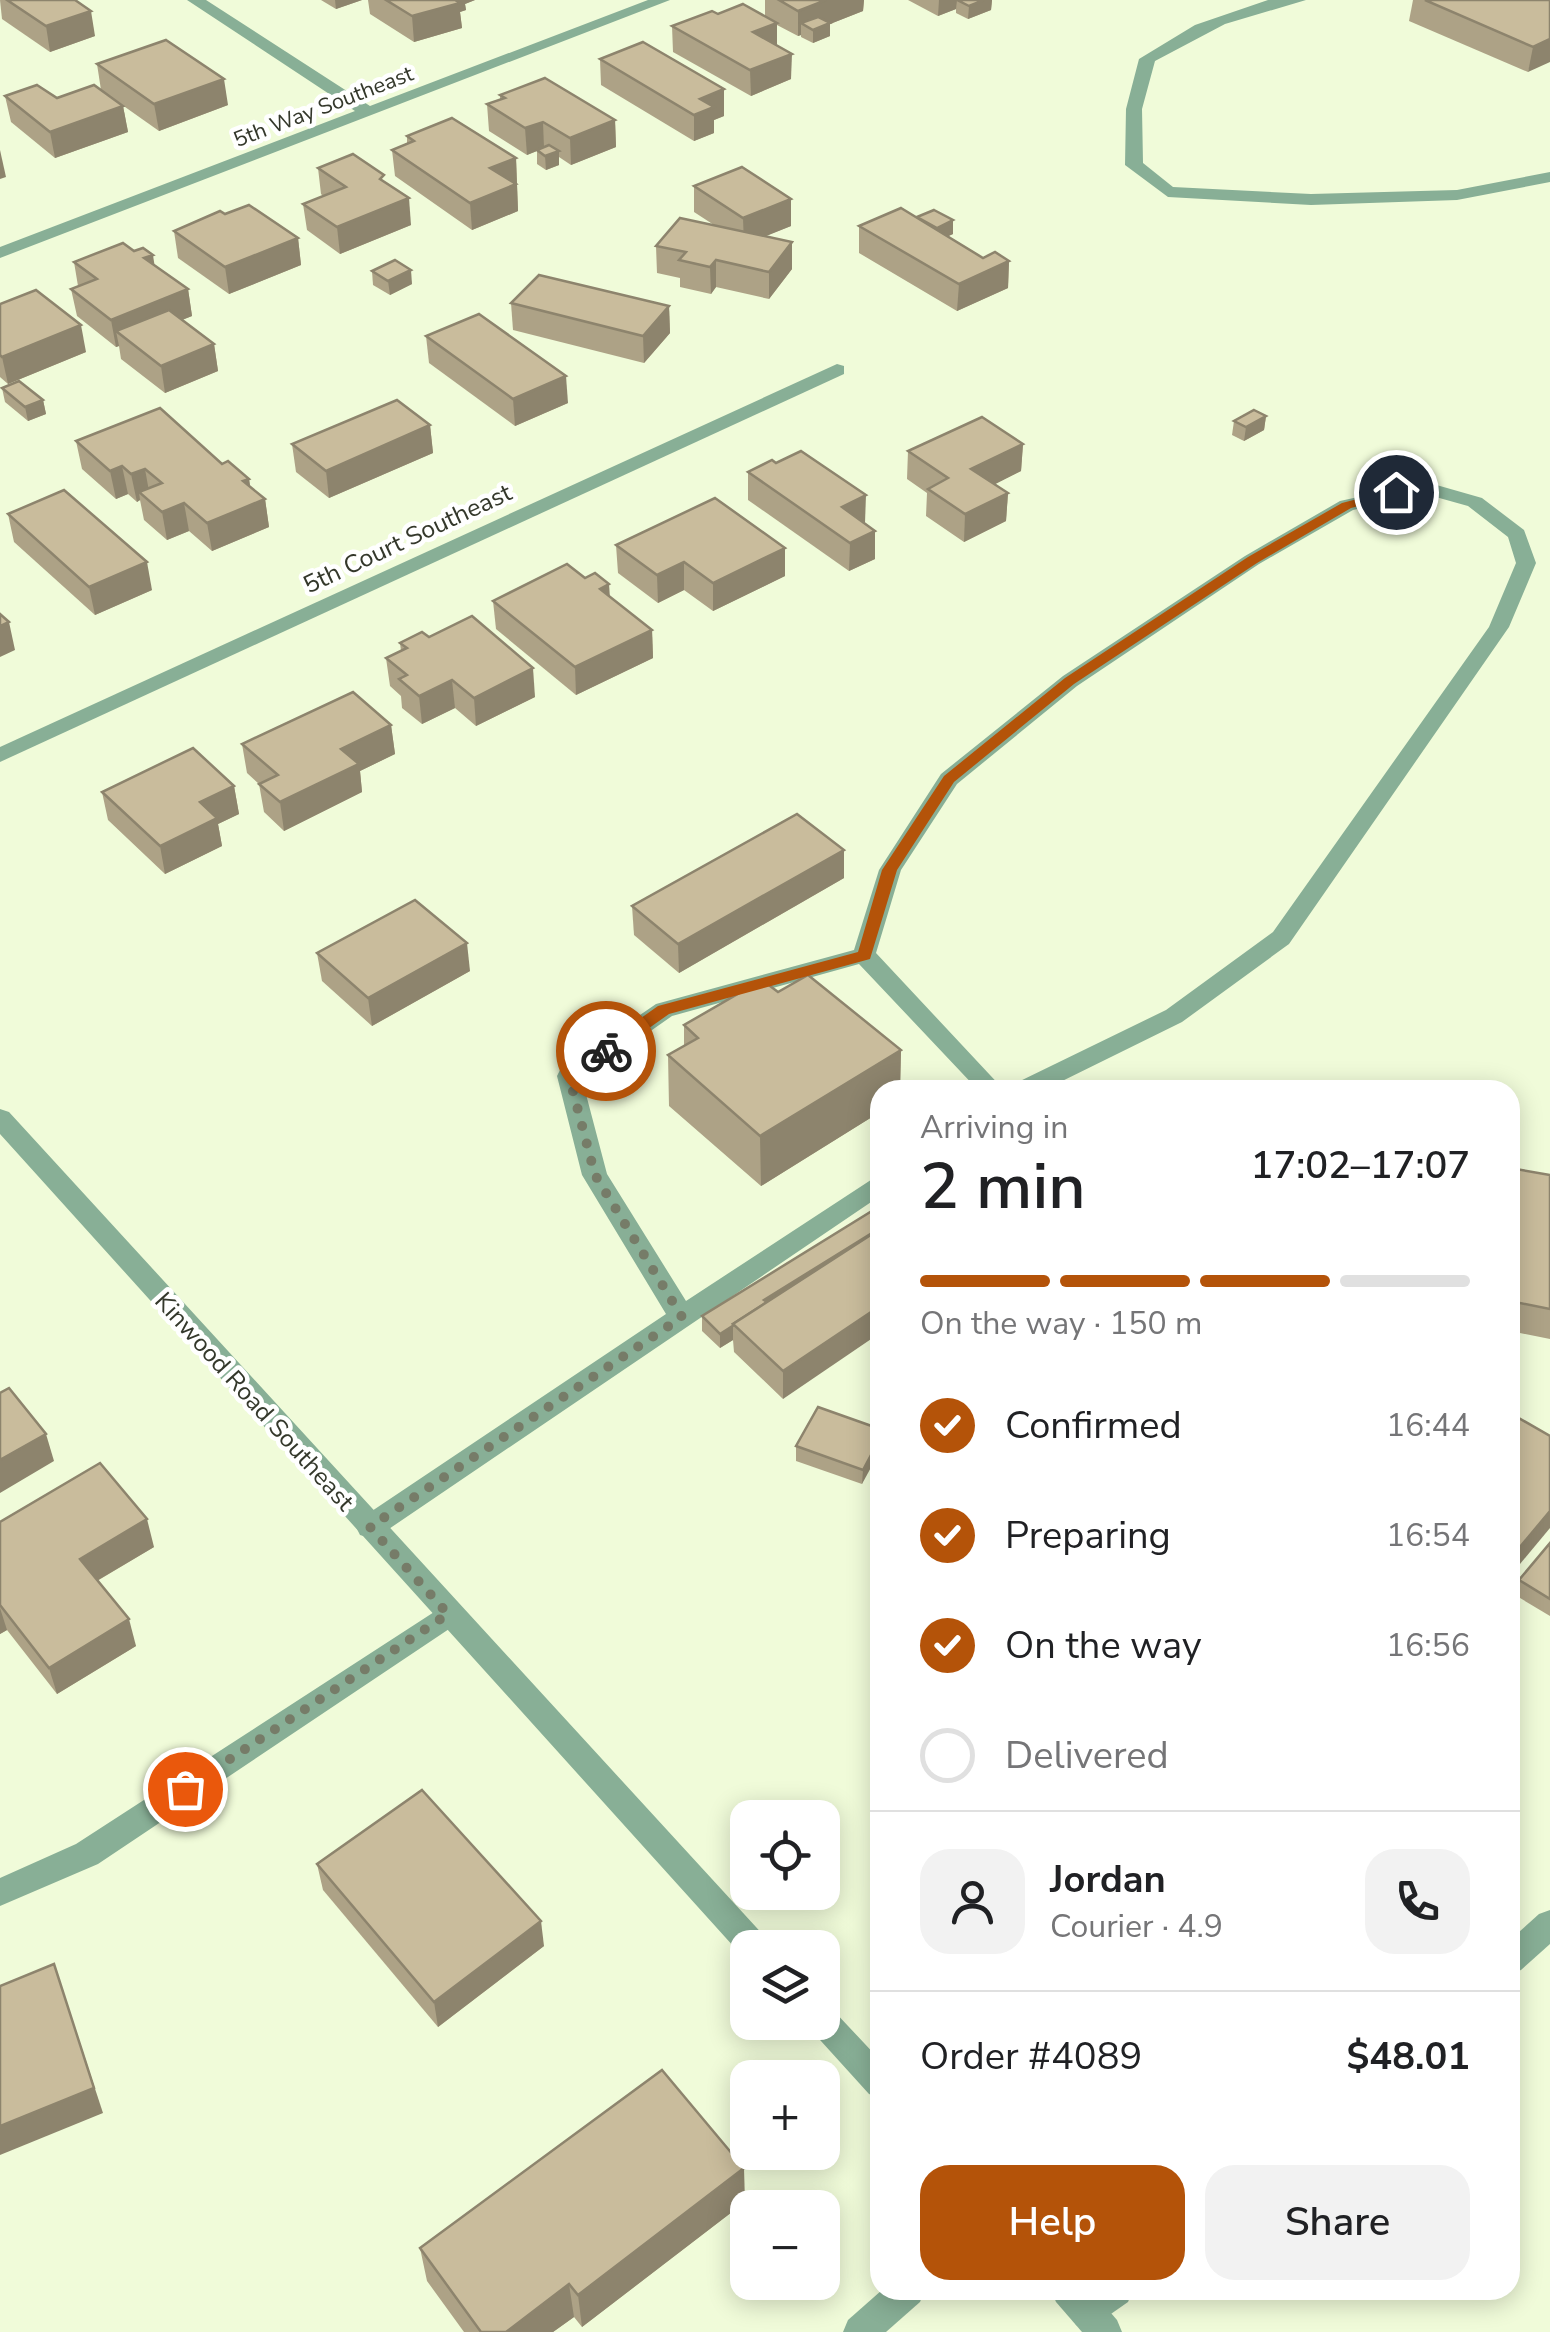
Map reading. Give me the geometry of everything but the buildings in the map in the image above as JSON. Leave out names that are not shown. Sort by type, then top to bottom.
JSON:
[{"type":"street","points":[[195,0],[370,113]]},
{"type":"street","name":"5th Way Southeast","points":[[0,254],[662,0]]},
{"type":"street","points":[[1298,0],[1269,2],[1188,33],[1147,59],[1134,109],[1134,165],[1151,182],[1168,192],[1386,198],[1490,191],[1550,177]]},
{"type":"street","name":"5th Court Southeast","points":[[0,755],[836,370]]},
{"type":"street","points":[[864,955],[890,870],[949,779],[1070,681],[1252,560],[1347,505],[1426,488],[1475,502],[1517,534],[1526,564],[1499,627],[1281,938],[1174,1016],[1044,1080]]},
{"type":"street","points":[[864,955],[983,1080]]},
{"type":"street","points":[[682,1317],[595,1175],[569,1076],[664,1010],[864,955]]},
{"type":"street","name":"Kinwood Road Southeast","points":[[0,1118],[739,1930]]},
{"type":"street","points":[[370,1527],[870,1190]]},
{"type":"street","points":[[0,1892],[87,1854],[448,1614]]},
{"type":"street","points":[[1520,1951],[1550,1924]]},
{"type":"street","points":[[840,2039],[870,2071]]},
{"type":"street","points":[[860,2332],[897,2300]]},
{"type":"way so far","points":[[185,1789],[448,1614],[370,1527],[682,1317],[595,1175],[569,1076],[606,1051]]},
{"type":"route","points":[[606,1051],[664,1010],[864,955],[890,870],[949,779],[1070,681],[1252,560],[1347,505],[1396,492]]}]
